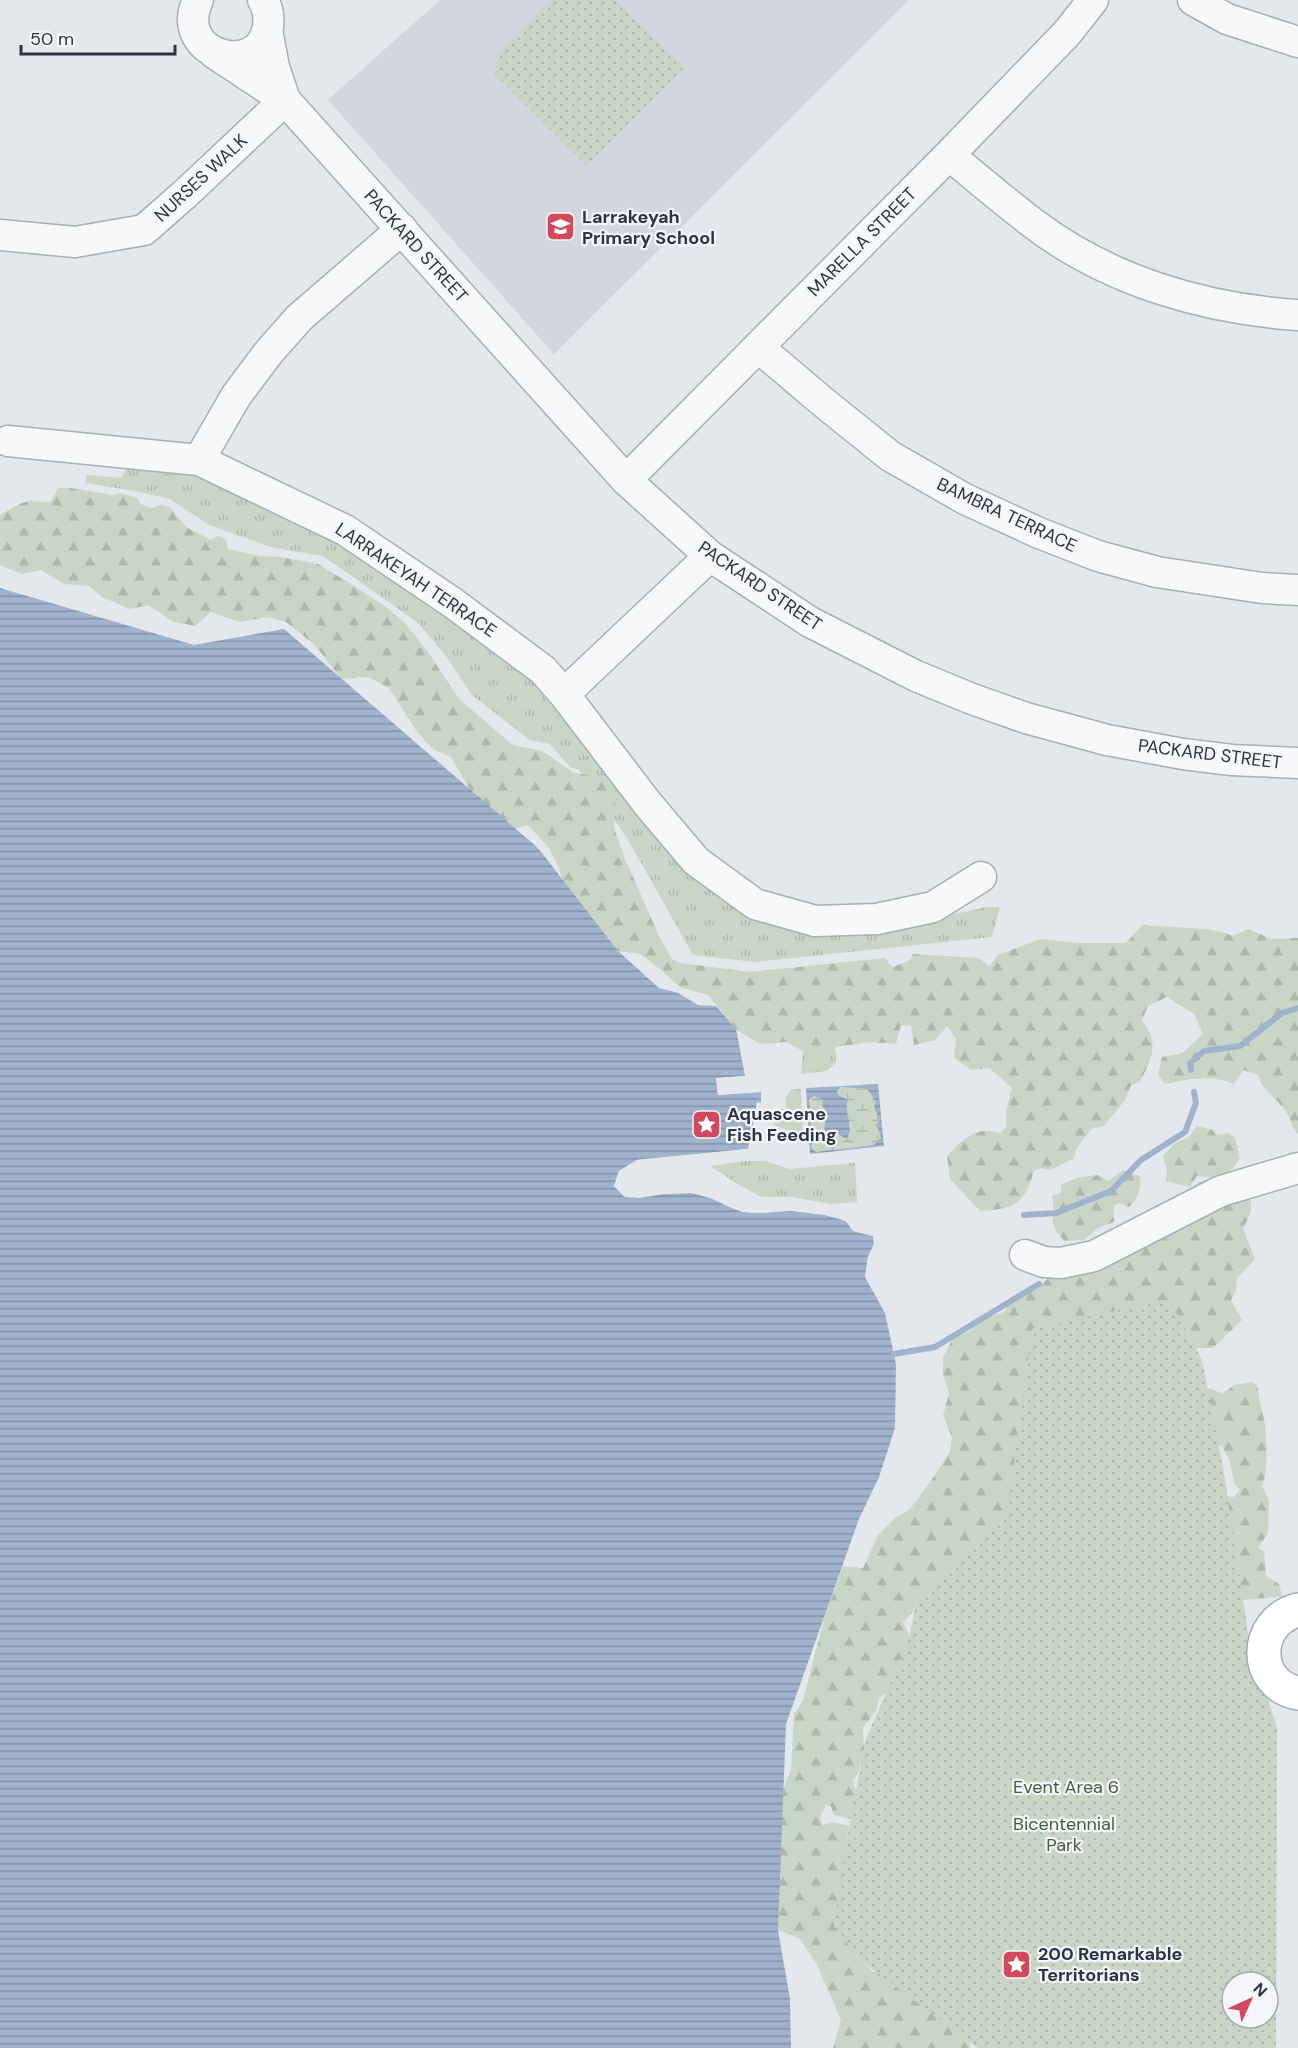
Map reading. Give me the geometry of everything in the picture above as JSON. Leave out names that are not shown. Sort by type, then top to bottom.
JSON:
[{"type":"main road","points":[[1286,1686],[1267,1668],[1264,1655],[1265,1641],[1278,1619],[1298,1610]]},
{"type":"street","points":[[214,53],[226,57],[240,56],[252,51],[262,42],[266,18],[288,0]]},
{"type":"street","name":"MARELLA STREET","points":[[626,480],[949,155],[1067,33],[1093,0]]},
{"type":"street","points":[[1193,0],[1227,19],[1298,42]]},
{"type":"street","name":"PACKARD STREET","points":[[193,4],[196,34],[203,45],[285,100],[626,480],[710,556],[810,622],[916,676],[972,699],[1026,718],[1107,740],[1232,760],[1298,763]]},
{"type":"street","name":"PACKARD STREET","points":[[266,18],[274,67],[285,100]]},
{"type":"street","name":"NURSES WALK","points":[[0,235],[75,242],[144,230],[285,100]]},
{"type":"street","points":[[949,155],[1036,225],[1093,261],[1149,286],[1212,303],[1298,315]]},
{"type":"street","points":[[199,460],[236,396],[291,326],[402,229]]},
{"type":"street","name":"BAMBRA TERRACE","points":[[758,346],[890,456],[976,504],[1098,556],[1157,572],[1262,588],[1298,590]]},
{"type":"street","name":"LARRAKEYAH TERRACE","points":[[8,441],[199,460],[345,530],[509,643],[543,670],[647,803],[696,861],[755,904],[815,921],[877,919],[933,907],[981,877]]},
{"type":"street","points":[[564,694],[710,556]]},
{"type":"street","points":[[1025,1255],[1044,1262],[1061,1263],[1094,1256],[1221,1191],[1298,1168]]},
{"type":"street","points":[[1286,1686],[1298,1706]]},
{"type":"shaded area","name":"Larrakeyah Primary School","points":[[440,0],[909,0],[554,354],[328,100]]},
{"type":"green space","points":[[551,0],[616,0],[685,68],[587,166],[495,75],[496,56]]},
{"type":"green space","points":[[131,461],[189,471],[337,539],[515,661],[626,795],[703,883],[897,926],[987,907],[1000,907],[992,937],[755,962],[693,955],[627,838],[579,770],[570,767],[550,744],[530,740],[472,695],[446,656],[417,622],[323,556],[274,548],[209,525],[170,499],[86,483],[86,475],[121,478]]},
{"type":"green space","points":[[58,488],[112,495],[121,493],[137,498],[141,504],[151,508],[161,505],[170,507],[186,527],[211,540],[218,536],[226,540],[228,549],[259,556],[282,557],[318,564],[386,607],[405,623],[428,652],[459,699],[513,745],[542,751],[574,773],[601,777],[615,794],[614,828],[625,859],[659,936],[672,959],[680,963],[750,972],[885,958],[892,967],[909,961],[913,954],[979,958],[989,966],[998,955],[1040,939],[1079,943],[1126,943],[1142,925],[1203,929],[1232,936],[1249,929],[1271,939],[1298,938],[1298,1134],[1287,1113],[1264,1086],[1258,1075],[1243,1070],[1234,1084],[1208,1078],[1165,1084],[1158,1075],[1162,1057],[1183,1053],[1203,1034],[1194,1014],[1167,997],[1148,1006],[1142,1020],[1151,1036],[1151,1058],[1140,1082],[1131,1085],[1125,1100],[1104,1126],[1091,1129],[1077,1148],[1073,1159],[1050,1170],[1041,1168],[1034,1171],[1026,1192],[1016,1203],[1001,1209],[980,1211],[950,1179],[947,1156],[970,1135],[983,1131],[1000,1133],[1006,1127],[1006,1111],[1012,1088],[989,1068],[971,1070],[954,1058],[956,1039],[947,1026],[935,1040],[914,1045],[911,1026],[901,1025],[896,1044],[871,1042],[835,1047],[827,1044],[810,1046],[803,1051],[786,1042],[758,1043],[736,1029],[708,995],[680,987],[640,954],[618,951],[568,906],[559,867],[549,848],[528,825],[505,831],[480,807],[451,757],[433,749],[417,732],[389,688],[368,677],[341,679],[315,645],[286,622],[267,617],[240,622],[211,612],[195,626],[174,622],[148,605],[130,609],[102,597],[89,586],[64,584],[41,570],[22,574],[0,565],[0,515],[24,502],[51,501]]},
{"type":"green space","points":[[827,1044],[835,1047],[836,1062],[827,1071],[801,1074],[803,1051],[809,1046]]},
{"type":"green space","points":[[841,1087],[867,1089],[876,1102],[874,1107],[880,1121],[881,1137],[871,1145],[816,1152],[810,1148],[812,1139],[809,1099],[815,1096],[823,1100],[822,1105],[826,1112],[824,1128],[852,1127],[846,1115],[843,1099],[838,1095],[837,1091]]},
{"type":"green space","points":[[791,1089],[801,1089],[803,1136],[774,1125],[776,1109],[786,1109],[786,1098]]},
{"type":"green space","points":[[1197,1126],[1213,1130],[1216,1135],[1229,1133],[1235,1138],[1240,1158],[1232,1169],[1222,1175],[1197,1176],[1190,1187],[1166,1181],[1167,1170],[1163,1156],[1176,1142],[1188,1138]]},
{"type":"green space","points":[[745,1161],[765,1161],[790,1169],[855,1163],[857,1202],[830,1204],[792,1197],[762,1197],[710,1166]]},
{"type":"green space","points":[[1123,1170],[1140,1176],[1139,1193],[1129,1207],[1119,1203],[1114,1206],[1114,1222],[1098,1228],[1084,1240],[1065,1241],[1053,1225],[1052,1196],[1061,1193],[1061,1185],[1076,1178],[1098,1175],[1108,1181]]},
{"type":"green space","points":[[1234,1177],[1245,1190],[1250,1201],[1250,1212],[1243,1228],[1255,1259],[1237,1278],[1236,1291],[1231,1300],[1242,1320],[1213,1348],[1198,1348],[1183,1352],[1136,1389],[916,1602],[912,1613],[903,1622],[917,1650],[920,1671],[879,1698],[876,1711],[863,1728],[864,1750],[858,1773],[853,1781],[858,1797],[851,1819],[834,1815],[831,1806],[826,1805],[820,1817],[822,1825],[833,1822],[849,1826],[845,1852],[848,1864],[849,1943],[855,1955],[872,1972],[878,1971],[966,2030],[971,2048],[833,2048],[841,2020],[816,1963],[800,1939],[778,1930],[781,1795],[791,1770],[794,1714],[803,1700],[824,1619],[843,1566],[863,1568],[878,1535],[894,1519],[910,1509],[950,1451],[952,1437],[943,1416],[949,1393],[943,1375],[943,1358],[953,1338],[970,1331],[977,1321],[1004,1312],[1011,1300],[1036,1289],[1046,1281],[1053,1270],[1190,1192],[1198,1182],[1225,1183]]},
{"type":"green space","name":"Bicentennial Park","points":[[1169,1299],[1202,1360],[1224,1473],[1252,1659],[1277,1727],[1276,1970],[1220,1970],[1220,2030],[1276,2030],[1276,2048],[978,2048],[859,1959],[834,1926],[865,1741],[908,1643],[916,1602],[1008,1509],[1032,1329]]},
{"type":"green space","points":[[1253,1382],[1258,1388],[1265,1425],[1267,1448],[1262,1486],[1269,1500],[1268,1533],[1258,1548],[1264,1551],[1266,1576],[1279,1584],[1282,1596],[1298,1595],[1232,1601],[1222,1496],[1234,1497],[1240,1490],[1234,1483],[1230,1461],[1222,1446],[1209,1444],[1198,1402],[1210,1388],[1223,1394],[1234,1385]]},
{"type":"water","points":[[0,588],[194,645],[284,629],[538,848],[618,951],[659,988],[678,993],[698,1005],[716,1006],[736,1029],[745,1076],[716,1078],[718,1095],[761,1092],[761,1103],[757,1102],[748,1149],[637,1160],[619,1171],[614,1186],[625,1197],[689,1193],[704,1196],[745,1212],[811,1212],[840,1219],[845,1221],[853,1231],[873,1236],[874,1244],[868,1257],[865,1277],[885,1313],[896,1364],[895,1428],[879,1477],[859,1519],[786,1724],[778,1930],[790,1999],[791,2048],[0,2048]]},
{"type":"water","points":[[878,1084],[884,1146],[810,1154],[806,1088]],"holes":[[[841,1087],[867,1089],[876,1102],[874,1107],[880,1121],[876,1124],[881,1137],[875,1144],[816,1152],[811,1148],[809,1099],[815,1096],[823,1100],[822,1105],[826,1112],[824,1128],[827,1135],[837,1133],[846,1139],[850,1130],[848,1100],[838,1095],[837,1091]]]},
{"type":"pier","points":[[748,1076],[745,1079],[719,1080],[721,1092],[761,1089],[761,1092],[718,1095],[716,1078]]},
{"type":"pier","points":[[748,1149],[747,1152],[638,1163],[621,1173],[617,1185],[626,1194],[692,1190],[711,1195],[743,1209],[791,1208],[826,1212],[847,1218],[855,1229],[875,1234],[877,1244],[871,1257],[868,1277],[888,1311],[889,1318],[865,1277],[868,1257],[874,1244],[873,1236],[853,1231],[846,1221],[825,1215],[791,1211],[742,1212],[692,1193],[639,1198],[625,1197],[614,1186],[619,1171],[637,1160]]},
{"type":"waterway","points":[[1191,1070],[1190,1063],[1204,1051],[1240,1046],[1282,1013],[1298,1008]]},
{"type":"waterway","points":[[1024,1215],[1056,1213],[1111,1191],[1141,1160],[1185,1132],[1196,1103],[1194,1092]]},
{"type":"waterway","points":[[894,1354],[935,1347],[1039,1284]]},
{"type":"place","name":"Larrakeyah Primary School","points":[[561,227]]},
{"type":"place","name":"Aquascene Fish Feeding","points":[[706,1124]]},
{"type":"place","name":"200 Remarkable Territorians","points":[[1017,1964]]},
{"type":"park label","name":"Event Area 6","points":[[1066,1787]]}]
